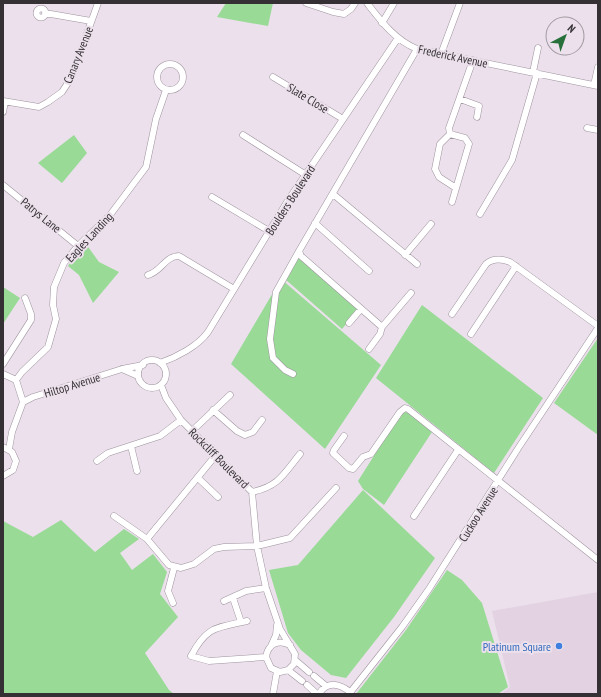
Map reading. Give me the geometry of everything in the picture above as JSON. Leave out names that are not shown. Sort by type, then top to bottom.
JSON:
[{"type":"street","name":"Canary Avenue","points":[[4,102],[39,107],[62,92],[71,78],[98,3]]},
{"type":"street","points":[[306,3],[344,14],[351,9],[354,3]]},
{"type":"street","name":"Frederick Avenue","points":[[367,3],[382,23],[398,38],[407,45],[417,49],[596,85],[598,67]]},
{"type":"street","points":[[382,23],[394,3]]},
{"type":"street","points":[[441,54],[460,3]]},
{"type":"street","points":[[45,13],[91,21]]},
{"type":"street","name":"Boulders Boulevard","points":[[160,363],[178,356],[205,337],[270,230],[398,38]]},
{"type":"street","points":[[480,214],[512,160],[535,73],[538,48]]},
{"type":"street","points":[[293,374],[285,370],[273,358],[270,339],[276,292],[417,49]]},
{"type":"street","points":[[450,134],[449,128],[473,60]]},
{"type":"street","points":[[166,64],[174,64],[182,72],[182,83],[177,88],[166,90],[157,82],[157,71],[166,64]]},
{"type":"street","name":"Slate Close","points":[[273,77],[343,119]]},
{"type":"street","name":"Eagles Landing","points":[[16,380],[22,372],[48,347],[55,326],[53,296],[56,279],[64,263],[78,246],[110,215],[146,167],[156,119],[166,90]]},
{"type":"street","points":[[460,99],[479,106],[477,117]]},
{"type":"street","points":[[3,112],[4,102]]},
{"type":"street","points":[[588,128],[598,130]]},
{"type":"street","points":[[450,134],[440,144],[435,169],[436,174],[439,177],[456,188]]},
{"type":"street","points":[[450,134],[465,138],[469,144],[452,202]]},
{"type":"street","points":[[243,135],[306,175]]},
{"type":"street","name":"Patrys Lane","points":[[3,185],[78,246]]},
{"type":"street","points":[[333,194],[417,264]]},
{"type":"street","points":[[212,197],[270,230]]},
{"type":"street","points":[[315,223],[369,271]]},
{"type":"street","points":[[405,255],[431,224]]},
{"type":"street","points":[[299,251],[301,256],[382,327]]},
{"type":"street","points":[[148,275],[158,270],[170,257],[179,256],[234,289]]},
{"type":"street","points":[[452,314],[488,262],[494,260],[506,260],[598,327]]},
{"type":"street","points":[[471,334],[516,266]]},
{"type":"street","points":[[369,348],[380,334],[382,327],[411,293]]},
{"type":"street","points":[[3,364],[30,320],[31,314],[25,298]]},
{"type":"street","points":[[349,323],[361,309]]},
{"type":"street","name":"Cuckoo Avenue","points":[[350,693],[402,627],[429,589],[598,327]]},
{"type":"street","name":"Boulders Boulevard","points":[[166,371],[178,356]]},
{"type":"street","name":"Hiltop Avenue","points":[[23,402],[32,397],[150,361],[160,363]]},
{"type":"street","points":[[122,369],[138,376],[144,385],[154,388],[161,385],[166,377],[166,371],[160,363]]},
{"type":"street","points":[[138,376],[143,364]]},
{"type":"street","points":[[3,374],[16,380],[23,402],[6,448],[15,456],[15,466],[10,474],[3,476]]},
{"type":"street","name":"Rockcliff Boulevard","points":[[161,385],[166,398]]},
{"type":"street","name":"Rockcliff Boulevard","points":[[154,388],[166,398],[192,431],[252,492],[257,546],[266,588],[280,629],[290,646]]},
{"type":"street","points":[[192,431],[230,395]]},
{"type":"street","points":[[344,436],[333,453],[348,468],[353,469],[363,457],[371,454],[400,412],[405,408],[598,560]]},
{"type":"street","points":[[213,410],[236,431],[245,435],[253,432],[262,420]]},
{"type":"street","points":[[97,461],[108,453],[160,436],[182,420]]},
{"type":"street","points":[[131,446],[137,471]]},
{"type":"street","points":[[414,516],[458,450]]},
{"type":"street","points":[[252,492],[265,489],[275,484],[300,454]]},
{"type":"street","points":[[147,539],[216,455]]},
{"type":"street","points":[[198,478],[218,497]]},
{"type":"street","points":[[114,516],[147,539],[165,562],[174,568],[180,568],[194,564],[214,549],[224,547],[257,546],[283,541],[294,535],[336,488]]},
{"type":"street","points":[[173,603],[168,591],[174,568]]},
{"type":"street","points":[[224,601],[234,598],[246,591],[266,588]]},
{"type":"street","points":[[234,598],[244,621],[209,631],[199,641],[191,656],[209,661],[266,657]]},
{"type":"street","points":[[276,619],[276,635],[266,657],[269,666],[276,671],[288,670],[318,694],[326,686],[338,685],[350,693]]},
{"type":"street","points":[[270,646],[279,642],[290,646],[293,649],[295,660],[326,686]]},
{"type":"street","points":[[288,670],[295,660]]},
{"type":"street","points":[[273,694],[276,671]]},
{"type":"shaded area","name":"Platinum Square","points":[[598,592],[598,694],[501,694],[510,687],[492,611]]},
{"type":"green space","points":[[226,3],[273,3],[268,26],[217,17]]},
{"type":"green space","points":[[74,135],[87,153],[62,183],[38,163]]},
{"type":"green space","points":[[86,244],[99,262],[119,272],[93,303],[79,275],[68,266],[78,251]]},
{"type":"green space","points":[[298,257],[357,309],[342,329],[285,279]]},
{"type":"green space","points":[[281,279],[381,365],[325,449],[231,364]]},
{"type":"green space","points":[[3,287],[20,298],[3,324]]},
{"type":"green space","points":[[422,305],[543,398],[494,473],[376,378]]},
{"type":"green space","points":[[598,338],[598,435],[554,403]]},
{"type":"green space","points":[[401,413],[409,413],[432,432],[384,505],[363,489],[358,481]]},
{"type":"green space","points":[[363,490],[435,558],[394,617],[346,678],[331,675],[301,650],[288,633],[269,570],[298,565]]},
{"type":"green space","points":[[61,520],[95,552],[124,529],[139,539],[120,553],[132,570],[153,554],[167,572],[160,594],[178,617],[145,653],[169,690],[174,694],[3,694],[3,521],[33,537]]},
{"type":"green space","points":[[447,570],[462,580],[482,603],[508,687],[498,694],[356,694],[406,630]]},
{"type":"place","name":"Platinum Square","points":[[559,646]]}]
